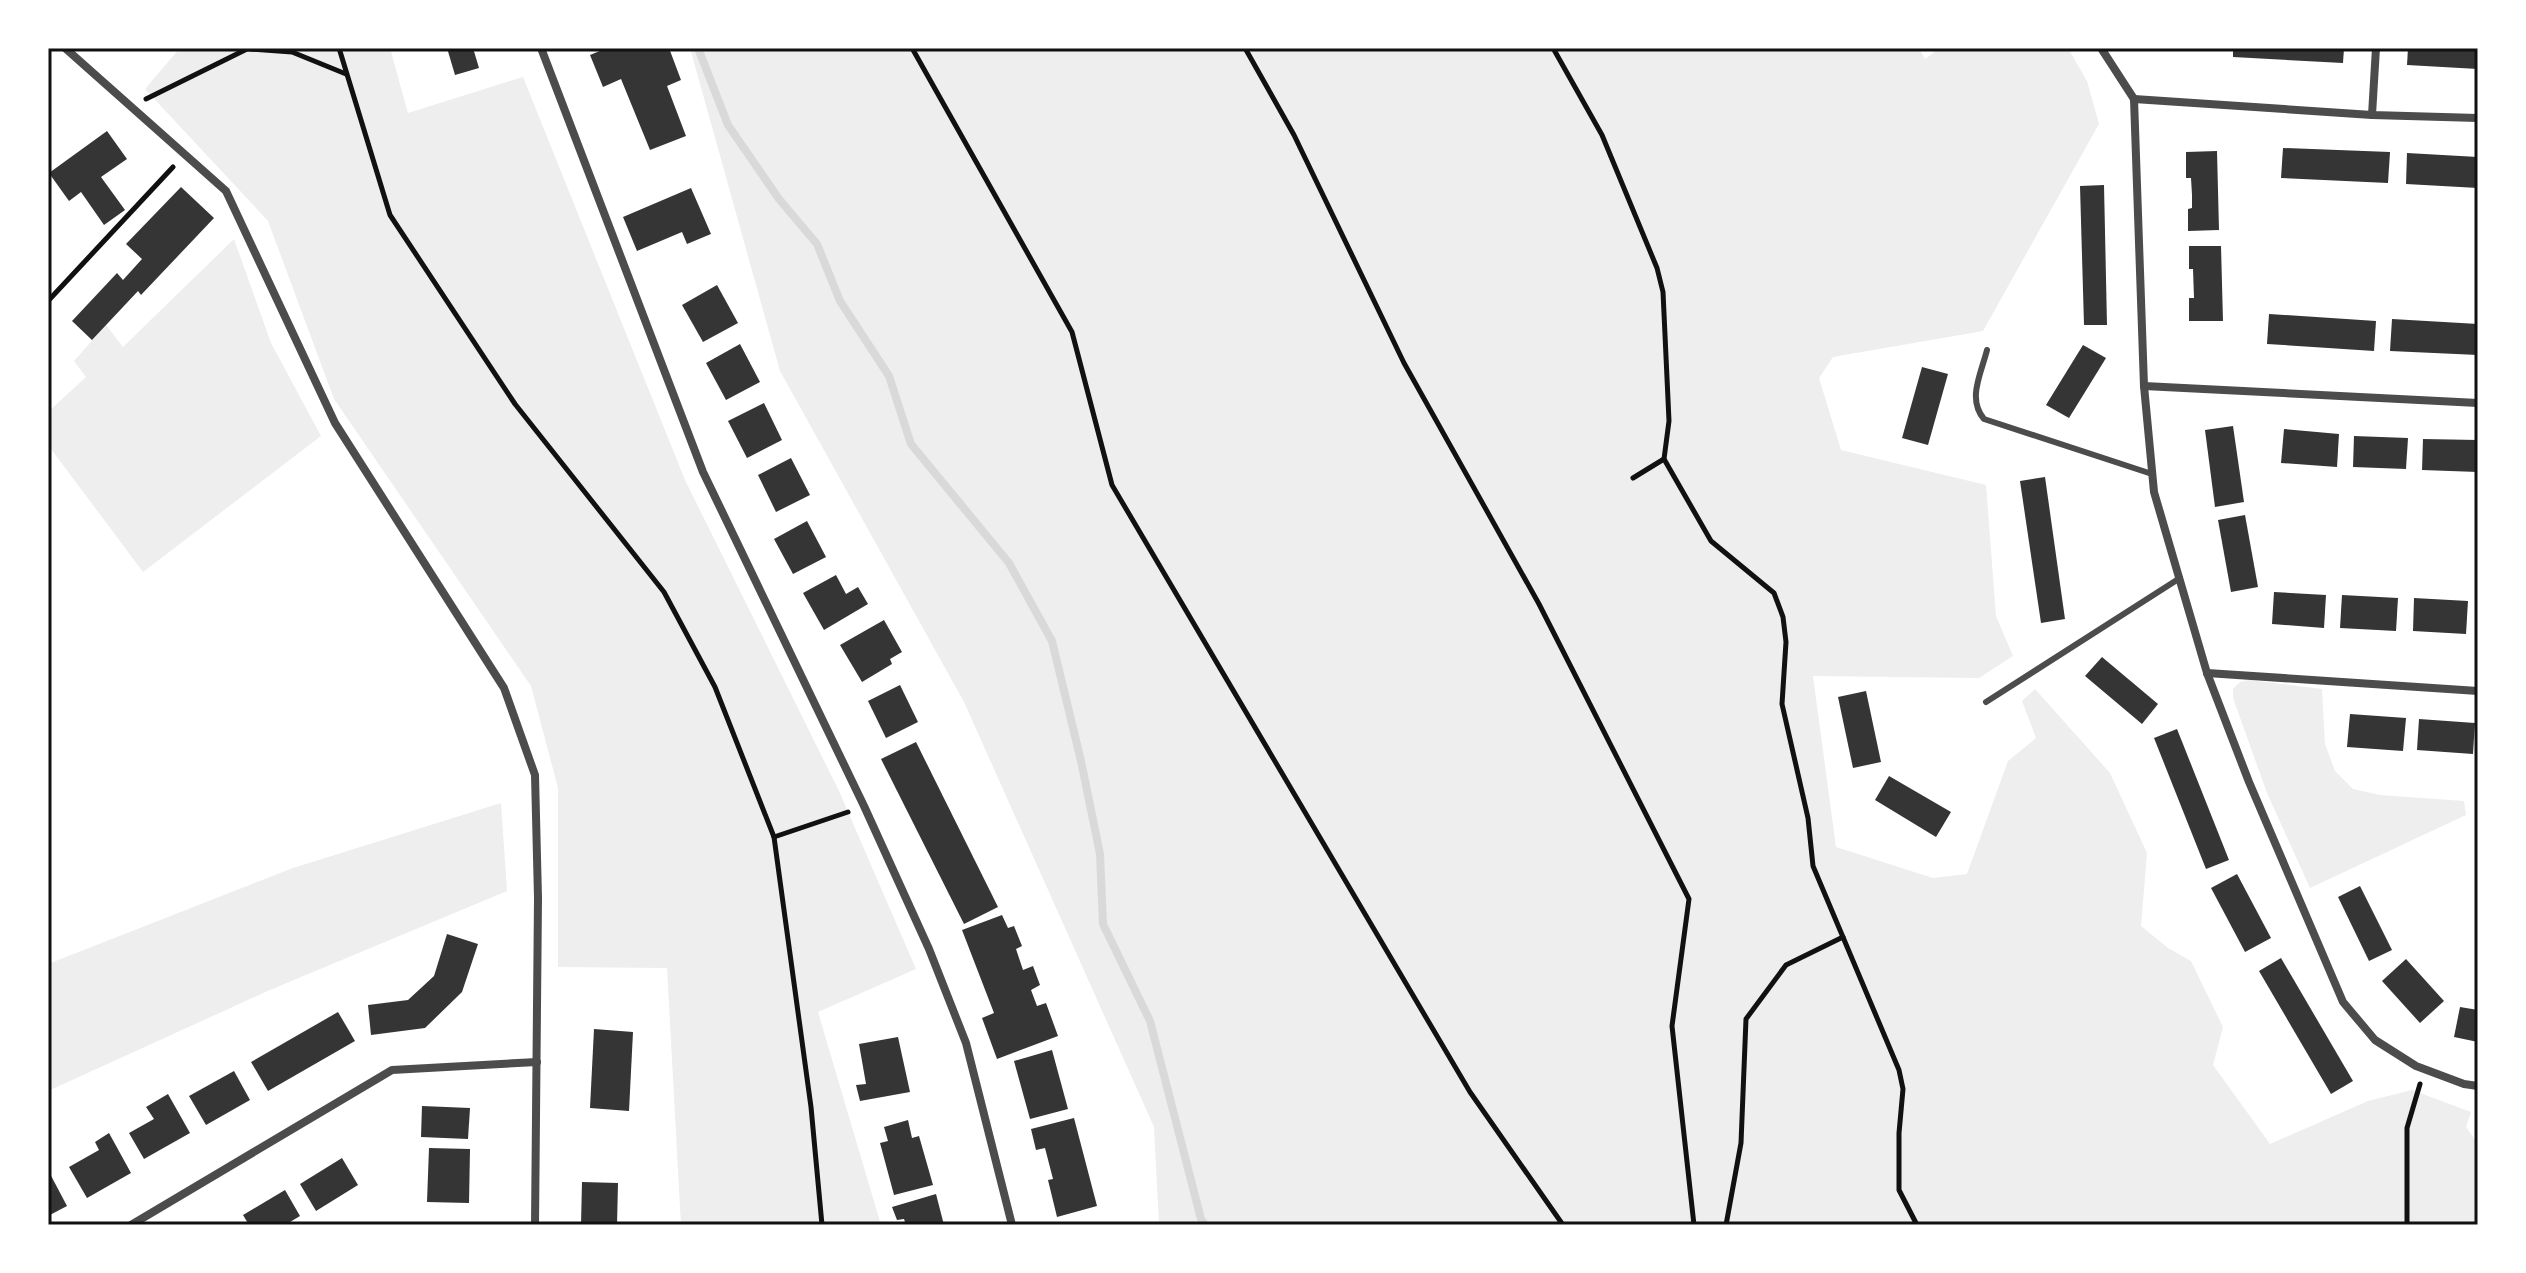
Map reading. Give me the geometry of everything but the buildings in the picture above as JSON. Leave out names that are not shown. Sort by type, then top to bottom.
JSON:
[{"type":"street","points":[[65,48],[226,191],[335,423],[504,688],[535,775],[538,898],[535,1225]]},
{"type":"street","points":[[541,48],[703,472],[864,806],[929,949],[966,1043],[1012,1225]]},
{"type":"street","points":[[2101,48],[2134,99],[2144,386],[2154,492],[2207,673],[2249,782],[2343,1002],[2375,1040],[2424,1069],[2478,1086]]},
{"type":"street","points":[[2372,115],[2376,48]]},
{"type":"street","points":[[2134,99],[2372,115],[2478,118]]},
{"type":"street","points":[[2144,386],[2478,403]]},
{"type":"street","points":[[2207,673],[2478,691]]},
{"type":"street","points":[[131,1225],[392,1070],[537,1062]]},
{"type":"lane","points":[[1987,350],[1976,394],[1976,409],[1984,419],[2152,474]]},
{"type":"lane","points":[[1986,702],[2180,578]]},
{"type":"path","points":[[339,48],[390,215],[515,404],[664,592],[715,687],[774,837],[811,1107],[822,1225]]},
{"type":"path","points":[[912,48],[1072,332],[1112,485],[1470,1092],[1563,1225]]},
{"type":"path","points":[[1245,48],[1294,135],[1404,363],[1539,604],[1689,899],[1672,1026],[1694,1225]]},
{"type":"path","points":[[1553,48],[1602,135],[1660,280],[1669,421],[1664,459],[1711,541],[1774,593],[1783,617],[1786,642],[1782,704],[1808,818],[1813,866],[1899,1070],[1903,1089],[1899,1190],[1917,1225]]},
{"type":"path","points":[[130,107],[249,49],[292,52],[347,75]]},
{"type":"path","points":[[48,301],[185,155]]},
{"type":"path","points":[[1633,478],[1664,459]]},
{"type":"path","points":[[774,837],[864,806]]},
{"type":"path","points":[[1726,1225],[1741,1143],[1746,1019],[1786,965],[1843,937]]},
{"type":"path","points":[[2407,1225],[2407,1128],[2424,1069]]},
{"type":"shaded area","points":[[180,48],[390,48],[408,113],[523,77],[685,480],[839,791],[916,969],[818,1012],[881,1225],[681,1225],[667,968],[558,967],[558,788],[531,686],[334,399],[268,221],[145,89]]},
{"type":"shaded area","points":[[690,48],[1919,48],[1925,59],[1940,48],[2068,48],[2087,81],[2099,124],[1983,331],[1833,357],[1819,378],[1841,450],[1986,485],[1996,616],[2013,656],[1979,678],[1813,676],[1836,847],[1933,878],[1967,874],[2008,761],[2036,738],[2022,701],[2035,689],[2110,773],[2147,853],[2141,926],[2168,948],[2191,961],[2223,1027],[2213,1065],[2270,1144],[2368,1101],[2412,1090],[2471,1112],[2466,1127],[2478,1144],[2478,1225],[1159,1225],[1154,1127],[964,702],[780,371]]},
{"type":"shaded area","points":[[234,239],[271,343],[321,436],[143,572],[48,445],[48,412],[86,377],[74,361],[106,325],[123,347]]},
{"type":"shaded area","points":[[2249,680],[2322,689],[2325,744],[2335,771],[2353,789],[2380,795],[2464,801],[2466,815],[2310,888],[2267,793],[2233,698],[2233,689],[2240,682]]},
{"type":"shaded area","points":[[501,803],[507,891],[270,990],[48,1091],[48,964],[293,868]]},
{"type":"waterway","points":[[698,48],[728,125],[779,199],[817,244],[840,301],[889,376],[911,444],[1009,563],[1052,641],[1100,854],[1103,924],[1150,1021],[1205,1225]]}]
